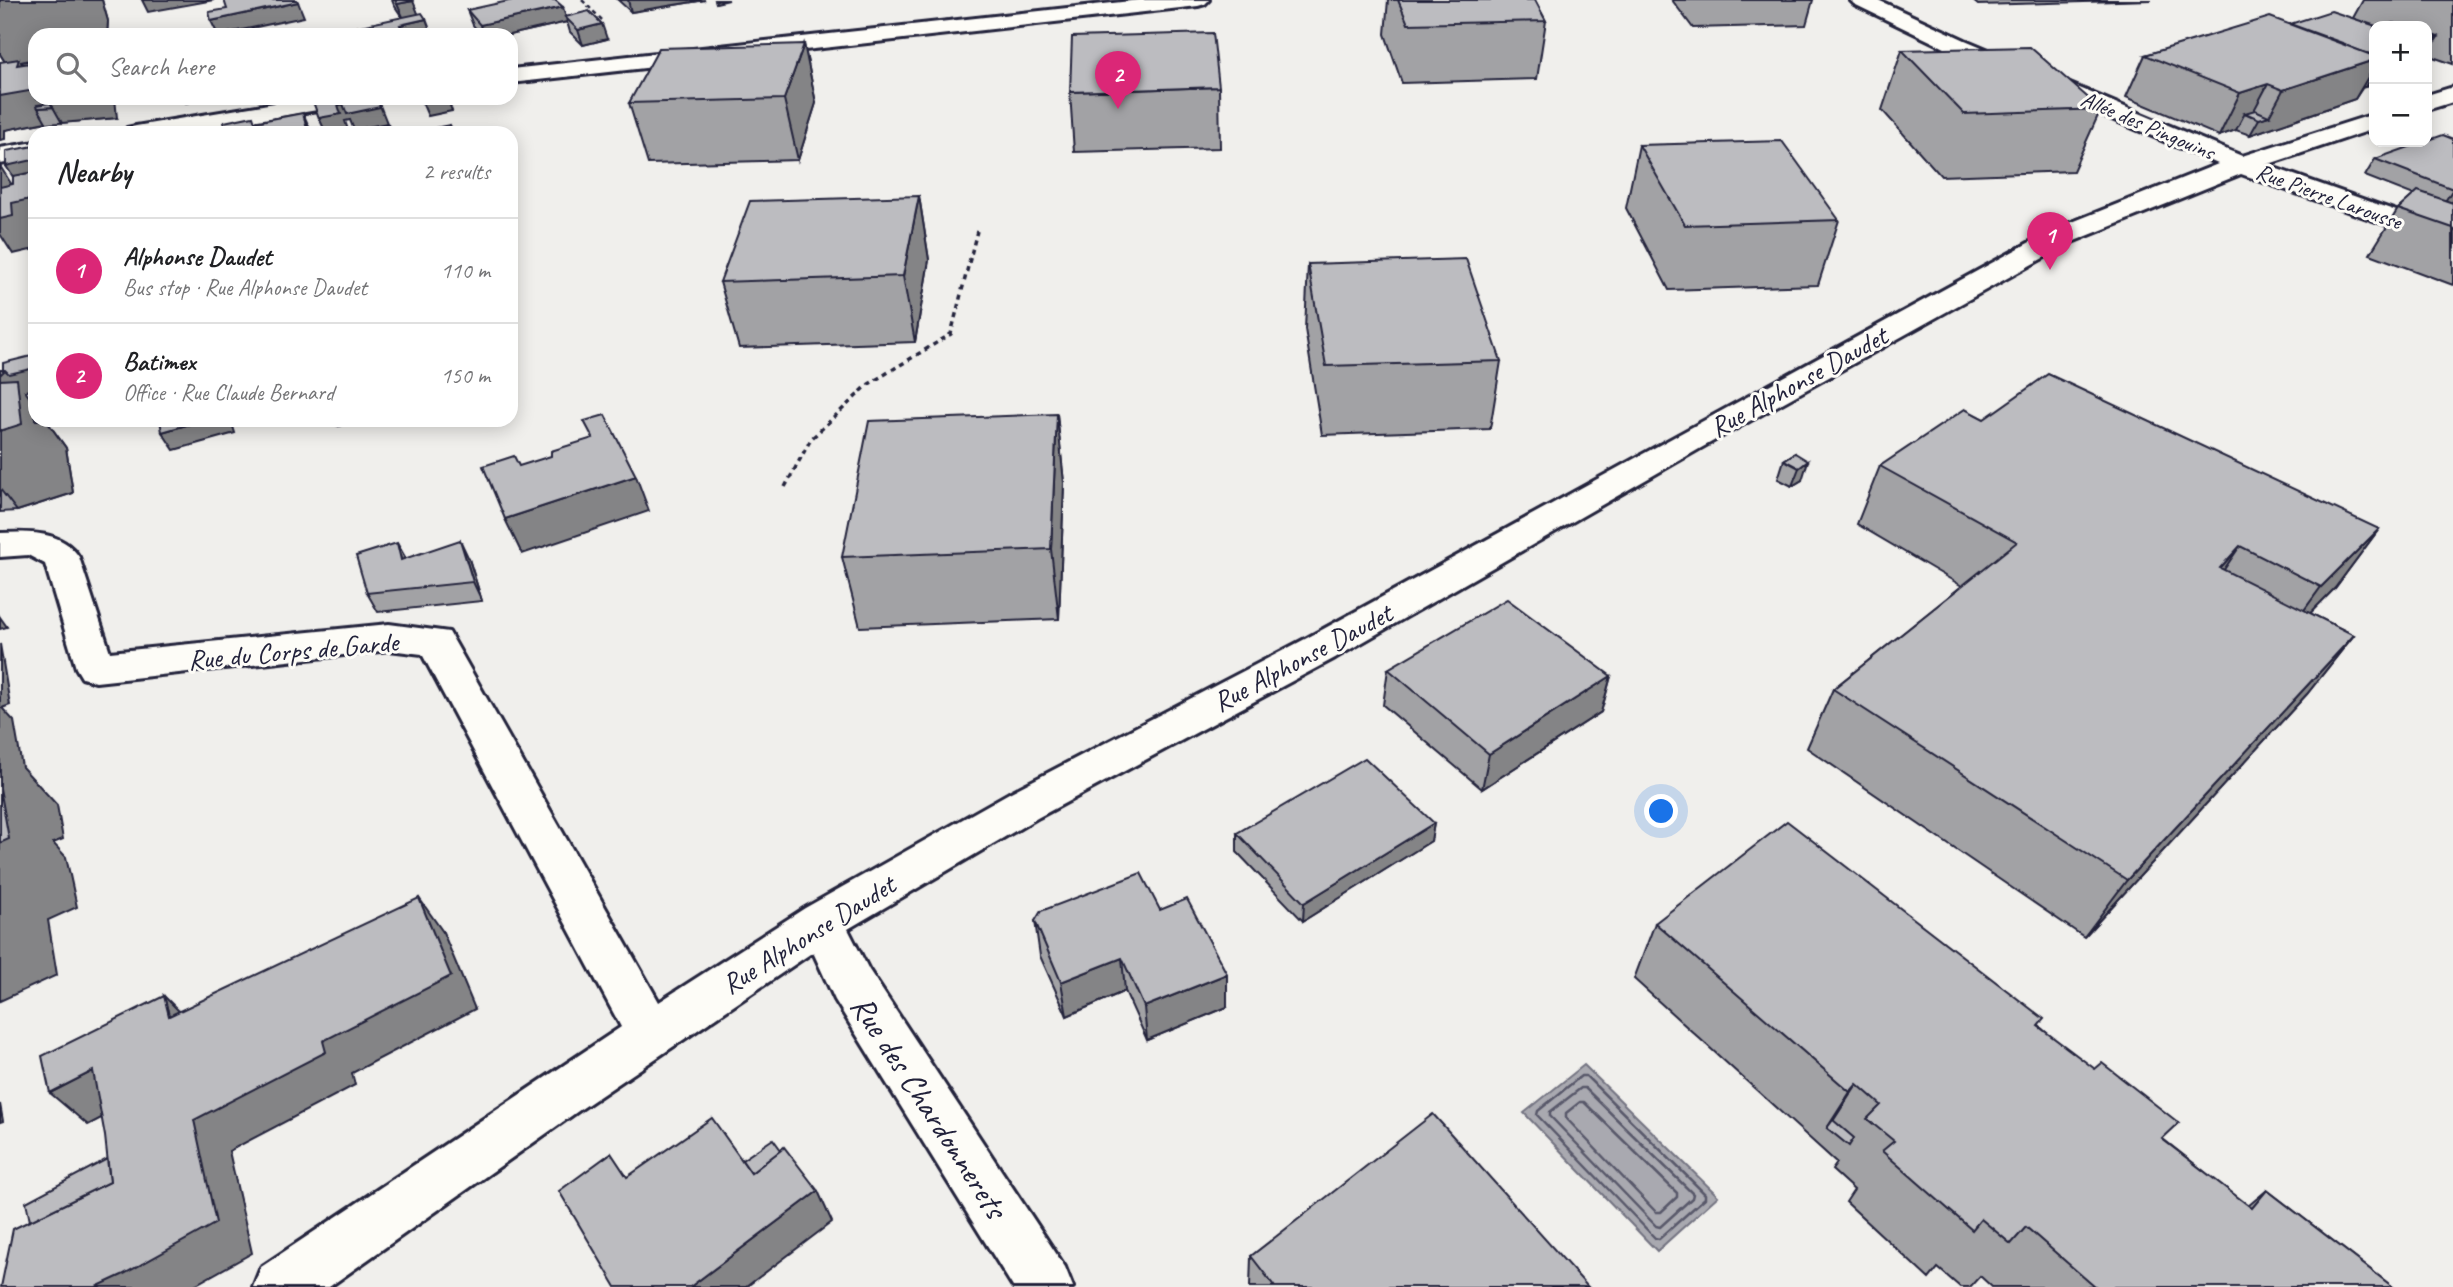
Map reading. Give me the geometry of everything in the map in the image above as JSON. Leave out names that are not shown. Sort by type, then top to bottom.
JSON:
[{"type":"street","points":[[518,75],[1198,0]]},
{"type":"street","name":"Allée des Pingouins","points":[[1861,0],[1957,45],[2244,166]]},
{"type":"street","points":[[2432,101],[2453,94]]},
{"type":"street","points":[[178,126],[305,105]]},
{"type":"street","name":"Rue Alphonse Daudet","points":[[281,1287],[650,1033],[821,922],[1024,805],[1321,648],[2062,236],[2217,173],[2369,123]]},
{"type":"street","points":[[0,156],[28,151]]},
{"type":"street","name":"Rue Pierre Larousse","points":[[2244,166],[2453,240]]},
{"type":"street","name":"Rue du Corps de Garde","points":[[0,545],[34,543],[61,557],[96,668],[389,636],[435,642],[650,1033]]},
{"type":"street","name":"Rue des Chardonnerets","points":[[821,922],[852,985],[1045,1287]]},
{"type":"path","points":[[785,486],[811,439],[869,384],[951,334],[978,231]]},
{"type":"water","points":[[1584,1065],[1718,1196],[1657,1251],[1524,1113]]},
{"type":"building","points":[[224,0],[298,2],[211,21],[209,12],[227,9]]},
{"type":"building","points":[[395,0],[412,0],[413,1],[397,4]]},
{"type":"building","points":[[513,0],[555,0],[563,7],[480,25],[467,10]]},
{"type":"building","points":[[1398,0],[1535,0],[1546,21],[1408,24]]},
{"type":"building","points":[[589,11],[602,24],[578,30],[565,17]]},
{"type":"building","points":[[2331,11],[2369,24],[2369,54],[2360,51],[2290,24]]},
{"type":"building","points":[[422,13],[426,19],[400,25],[402,28],[351,28]]},
{"type":"building","points":[[2270,17],[2369,54],[2369,62],[2283,90],[2268,84],[2240,93],[2145,55]]},
{"type":"building","points":[[1213,33],[1219,87],[1070,92],[1072,37]]},
{"type":"building","points":[[804,44],[784,99],[629,103],[659,48]]},
{"type":"building","points":[[2030,47],[2101,109],[1964,114],[1902,50]]},
{"type":"building","points":[[19,59],[17,65],[28,63],[28,91],[0,96],[0,62]]},
{"type":"building","points":[[37,105],[53,107],[38,108]]},
{"type":"building","points":[[314,105],[338,105],[341,114],[319,118]]},
{"type":"building","points":[[343,105],[380,107],[347,114]]},
{"type":"building","points":[[2255,110],[2269,116],[2259,119],[2245,113]]},
{"type":"building","points":[[303,113],[306,126],[225,126],[224,122],[253,116],[255,122]]},
{"type":"building","points":[[2443,135],[2453,139],[2453,189],[2375,159],[2409,147],[2432,147],[2432,139]]},
{"type":"building","points":[[1782,141],[1839,220],[1685,225],[1639,145]]},
{"type":"building","points":[[28,147],[28,161],[6,166],[6,151]]},
{"type":"building","points":[[28,173],[28,200],[12,203],[13,216],[0,219],[0,187],[13,184],[13,176]]},
{"type":"building","points":[[2418,191],[2453,203],[2453,228],[2398,209]]},
{"type":"building","points":[[919,196],[903,276],[720,282],[750,201]]},
{"type":"building","points":[[1466,259],[1501,361],[1326,366],[1308,264]]},
{"type":"building","points":[[28,357],[28,370],[9,374],[3,370],[3,363]]},
{"type":"building","points":[[2048,374],[2379,529],[2321,587],[2240,546],[2220,568],[2354,635],[2127,880],[1833,689],[2017,542],[1880,466],[1965,409],[1984,419]]},
{"type":"building","points":[[17,379],[22,424],[0,431],[0,380]]},
{"type":"building","points":[[1057,414],[1051,549],[842,557],[869,421]]},
{"type":"building","points":[[605,415],[636,476],[505,519],[483,466],[514,456],[519,466],[551,456],[551,451],[593,438],[584,421]]},
{"type":"building","points":[[161,427],[180,427],[162,432]]},
{"type":"building","points":[[1795,453],[1808,461],[1799,468],[1784,460]]},
{"type":"building","points":[[460,540],[473,582],[367,593],[356,556],[397,543],[401,560]]},
{"type":"building","points":[[1507,599],[1611,676],[1489,754],[1388,669]]},
{"type":"building","points":[[1365,758],[1434,823],[1304,903],[1237,833]]},
{"type":"building","points":[[0,788],[9,839],[0,843]]},
{"type":"building","points":[[1787,821],[2044,1019],[2038,1026],[2095,1069],[2102,1063],[2179,1123],[2162,1139],[2252,1208],[2267,1190],[2393,1287],[2095,1287],[2026,1227],[2011,1244],[1981,1219],[1972,1230],[1882,1151],[1894,1141],[1867,1119],[1881,1105],[1857,1084],[1850,1092],[1655,923]]},
{"type":"building","points":[[1141,873],[1160,910],[1187,899],[1227,974],[1144,1007],[1122,958],[1061,982],[1035,921],[1041,911]]},
{"type":"building","points":[[419,898],[451,976],[323,1041],[326,1052],[194,1120],[216,1223],[96,1287],[1,1287],[13,1229],[110,1182],[93,1071],[50,1093],[42,1056],[164,996],[169,1016]]},
{"type":"building","points":[[1433,1114],[1588,1287],[1275,1287],[1251,1256]]},
{"type":"building","points":[[712,1118],[751,1173],[784,1147],[818,1191],[690,1287],[616,1287],[559,1191],[611,1153],[627,1177]]},
{"type":"building","points":[[1833,1120],[1854,1138],[1849,1146],[1827,1128]]},
{"type":"building","points":[[773,1139],[781,1150],[751,1173],[742,1160]]},
{"type":"building","points":[[107,1159],[110,1182],[30,1221],[26,1202]]},
{"type":"place","name":"Batimex","points":[[1118,109]]},
{"type":"place","name":"Alphonse Daudet","points":[[2050,270]]}]
